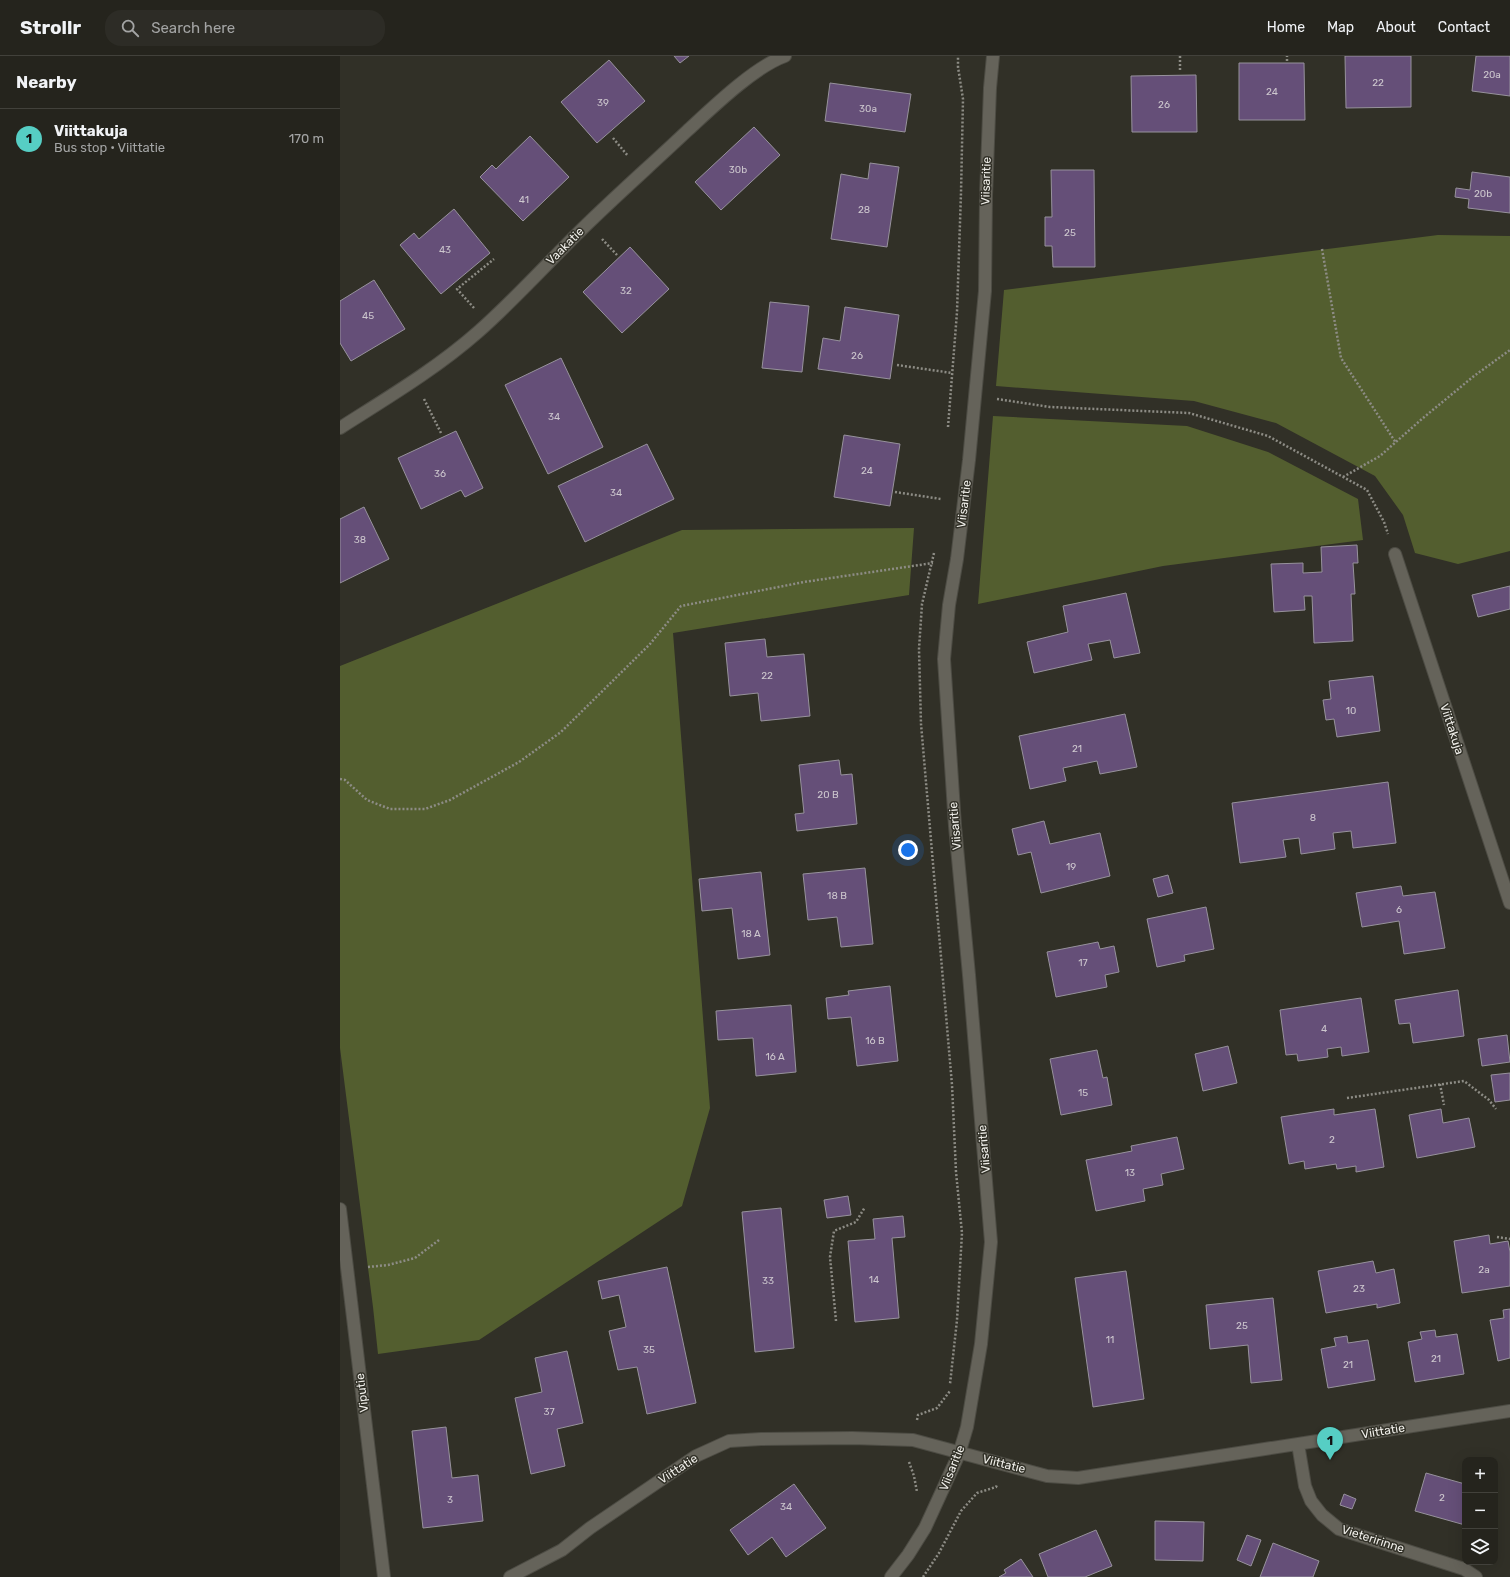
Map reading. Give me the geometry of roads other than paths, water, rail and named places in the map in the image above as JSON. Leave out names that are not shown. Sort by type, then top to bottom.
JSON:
[{"type":"street","name":"Vaakatie","points":[[340,428],[415,380],[478,332],[582,229],[696,124],[734,90],[757,72],[778,58],[785,56]]},
{"type":"street","name":"Viisaritie","points":[[891,1577],[908,1555],[925,1528],[959,1454],[973,1400],[981,1344],[991,1242],[955,826],[944,664],[949,605],[958,559],[976,396],[985,291],[986,196],[990,88],[993,56]]},
{"type":"street","name":"Viittakuja","points":[[1395,554],[1510,903]]},
{"type":"street","name":"Viputie","points":[[340,1209],[384,1577]]},
{"type":"street","name":"Viittatie","points":[[510,1577],[562,1550],[590,1528],[696,1456],[729,1441],[852,1438],[913,1440],[959,1454],[1006,1464],[1047,1476],[1078,1478],[1510,1411]]},
{"type":"street","name":"Vieteririnne","points":[[1298,1444],[1305,1486],[1311,1501],[1322,1515],[1339,1529],[1464,1569],[1476,1577]]},
{"type":"place","name":"Viittakuja","points":[[1330,1460]]}]
